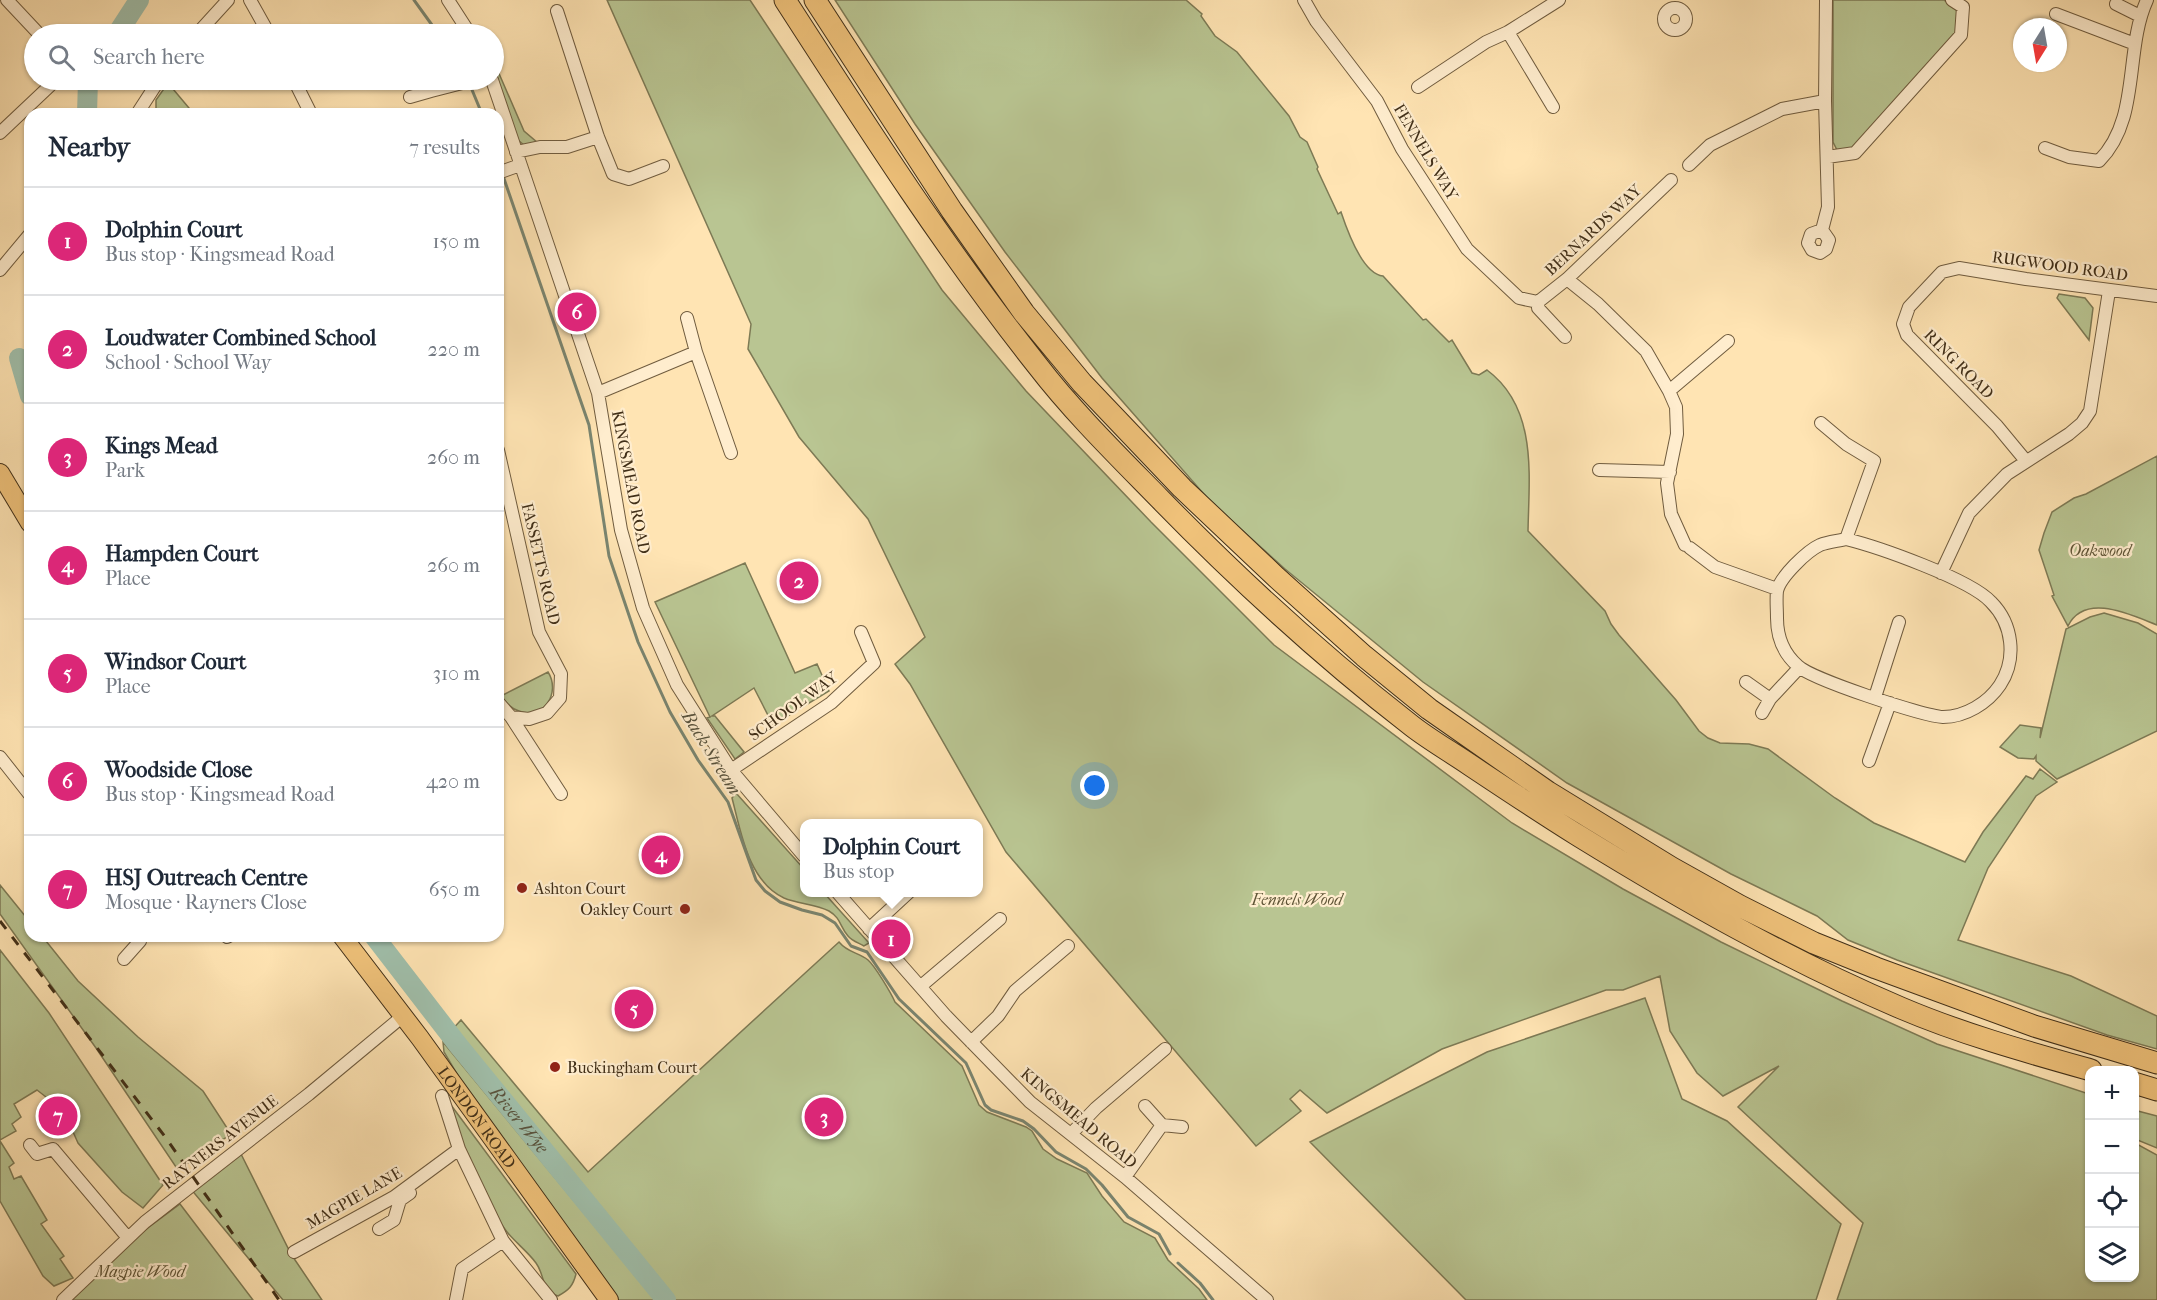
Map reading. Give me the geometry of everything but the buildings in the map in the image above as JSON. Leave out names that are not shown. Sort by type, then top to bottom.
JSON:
[{"type":"highway","points":[[785,0],[867,127],[950,248],[1038,367],[1095,431],[1195,534],[1289,623],[1380,701],[1416,729],[1542,813],[1668,891],[1773,949],[1905,1010],[2085,1069]]},
{"type":"highway","points":[[815,0],[972,239],[1024,313],[1082,383],[1182,488],[1276,577],[1364,656],[1429,710],[1548,792],[1672,868],[1740,906],[1814,943],[2034,1026],[2157,1063]]},
{"type":"highway","points":[[2139,1085],[2157,1090]]},
{"type":"main road","points":[[0,473],[24,513]]},
{"type":"main road","name":"LONDON ROAD","points":[[347,942],[609,1300]]},
{"type":"street","points":[[7,0],[30,24]]},
{"type":"street","points":[[206,24],[228,0]]},
{"type":"street","points":[[249,0],[263,24]]},
{"type":"street","points":[[448,0],[464,24]]},
{"type":"street","name":"FENNELS WAY","points":[[1304,0],[1316,21],[1377,101],[1402,149],[1467,249],[1519,298],[1538,302]]},
{"type":"street","points":[[1822,230],[1828,207],[1825,101],[1826,0]]},
{"type":"street","points":[[1827,157],[1855,153],[1961,35],[1963,7],[1952,0]]},
{"type":"street","points":[[2045,148],[2069,157],[2099,161],[2111,149],[2130,95],[2134,44],[2140,16],[2147,0]]},
{"type":"street","points":[[1418,87],[1486,42],[1508,32],[1557,1]]},
{"type":"street","points":[[2116,4],[2140,16]]},
{"type":"street","points":[[557,11],[598,137],[613,174],[629,179],[663,166]]},
{"type":"street","points":[[2056,14],[2134,44]]},
{"type":"street","points":[[1508,32],[1553,107]]},
{"type":"street","points":[[26,108],[45,90]]},
{"type":"street","points":[[140,108],[152,90]]},
{"type":"street","points":[[299,90],[309,108]]},
{"type":"street","points":[[410,97],[435,90]]},
{"type":"street","name":"KINGSMEAD ROAD","points":[[495,90],[501,108]]},
{"type":"street","points":[[1689,165],[1710,145],[1782,109],[1825,101]]},
{"type":"street","points":[[0,133],[24,110]]},
{"type":"street","name":"KINGSMEAD ROAD","points":[[504,116],[598,393],[621,530],[643,608],[677,685],[731,770],[800,851]]},
{"type":"street","points":[[516,152],[540,147],[567,147],[598,137]]},
{"type":"street","points":[[504,171],[520,165]]},
{"type":"street","name":"BERNARDS WAY","points":[[1538,302],[1567,279],[1671,180]]},
{"type":"street","points":[[0,270],[24,241]]},
{"type":"street","name":"RUGWOOD ROAD","points":[[1959,268],[2157,296]]},
{"type":"street","name":"RING ROAD","points":[[1959,268],[1942,272],[1909,307],[1903,324],[1906,335],[1996,426],[2026,461]]},
{"type":"street","points":[[1567,279],[1598,304],[1646,351],[1676,406],[1677,434],[1666,483],[1671,514],[1688,547],[1715,567],[1777,589]]},
{"type":"street","points":[[1941,573],[1970,513],[2007,474],[2082,423],[2090,411],[2109,291]]},
{"type":"street","points":[[1538,302],[1538,308],[1565,337]]},
{"type":"street","points":[[687,318],[696,352],[731,453]]},
{"type":"street","points":[[1669,391],[1728,341]]},
{"type":"street","points":[[598,393],[696,352]]},
{"type":"street","points":[[1821,423],[1846,444],[1874,461],[1846,539]]},
{"type":"street","points":[[1599,470],[1670,472]]},
{"type":"street","name":"FASSETTS ROAD","points":[[504,477],[539,632],[561,674],[560,698],[547,713],[529,719],[511,717]]},
{"type":"street","points":[[1846,539],[1861,542],[1941,573],[1971,587],[1991,602],[2007,627],[2012,650],[2007,675],[1993,696],[1972,710],[1953,715],[1944,717],[1923,714],[1799,668],[1785,651],[1779,638],[1777,589],[1798,561],[1819,545],[1846,539]]},
{"type":"street","points":[[1875,697],[1899,622]]},
{"type":"street","name":"SCHOOL WAY","points":[[731,770],[831,702],[874,663],[861,632]]},
{"type":"street","points":[[1762,713],[1770,699],[1799,668]]},
{"type":"street","points":[[1746,682],[1770,699]]},
{"type":"street","points":[[1869,761],[1890,703]]},
{"type":"street","points":[[504,709],[561,794]]},
{"type":"street","points":[[0,757],[24,787]]},
{"type":"street","name":"KINGSMEAD ROAD","points":[[841,897],[971,1042],[1030,1102],[1125,1177],[1267,1300]]},
{"type":"street","points":[[869,929],[904,897]]},
{"type":"street","points":[[921,986],[1000,919]]},
{"type":"street","points":[[124,959],[139,942]]},
{"type":"street","points":[[971,1042],[998,1016],[1015,991],[1068,946]]},
{"type":"street","name":"RAYNERS AVENUE","points":[[63,1300],[128,1238],[403,1016]]},
{"type":"street","points":[[1071,1134],[1096,1107],[1164,1049]]},
{"type":"street","name":"LONDON ROAD","points":[[442,1096],[460,1152],[503,1241],[551,1300]]},
{"type":"street","points":[[1145,1106],[1162,1125],[1182,1127]]},
{"type":"street","points":[[1125,1177],[1162,1125]]},
{"type":"street","points":[[30,1145],[37,1154],[53,1149],[128,1238]]},
{"type":"street","points":[[379,1229],[394,1220],[400,1200],[460,1152]]},
{"type":"street","name":"MAGPIE LANE","points":[[294,1252],[394,1197],[460,1152]]},
{"type":"street","points":[[456,1300],[462,1269],[503,1241]]},
{"type":"green space","name":"Fennels Wood","points":[[607,0],[750,0],[942,290],[1026,391],[1151,522],[1274,645],[1512,823],[1623,889],[1721,942],[1842,1001],[1937,1044],[2085,1093],[2085,1282],[2139,1282],[2139,1145],[2157,1155],[2157,1300],[1837,1300],[1863,1223],[1738,1107],[1779,1066],[1723,1096],[1697,1073],[1670,1031],[1660,976],[1623,990],[1606,990],[1442,1049],[1327,1113],[1300,1090],[1290,1099],[1301,1111],[1256,1146],[1006,852],[910,684],[895,664],[925,637],[868,519],[799,437],[748,349],[751,324]]},
{"type":"green space","points":[[835,0],[1186,0],[1202,14],[1201,16],[1215,36],[1237,52],[1289,116],[1300,137],[1307,142],[1338,214],[1341,212],[1356,250],[1368,268],[1383,276],[1423,320],[1426,319],[1449,342],[1452,340],[1472,373],[1479,375],[1487,370],[1503,386],[1515,403],[1523,423],[1527,444],[1528,531],[1605,611],[1619,635],[1676,700],[1699,731],[1720,743],[1749,744],[1768,749],[1835,798],[1874,823],[1965,862],[1983,832],[2026,776],[2033,779],[2040,769],[2057,782],[2036,796],[1988,868],[1958,940],[2071,976],[2157,1016],[2157,1049],[2107,1035],[1897,960],[1848,940],[1817,916],[1731,874],[1567,783],[1423,682],[1285,569],[1210,501],[1102,378],[1005,252],[915,124]]},
{"type":"green space","points":[[1833,0],[1944,0],[1961,14],[1962,27],[1851,155],[1839,154],[1833,142]]},
{"type":"green space","points":[[504,85],[524,131],[538,143],[524,145],[518,140],[501,90],[504,90]]},
{"type":"green space","points":[[163,90],[174,90],[189,108],[156,108],[156,100]]},
{"type":"green space","points":[[2059,294],[2085,298],[2093,308],[2089,340],[2057,298]]},
{"type":"green space","name":"Oakwood","points":[[2157,456],[2157,625],[2122,612],[2097,608],[2085,610],[2068,626],[2052,596],[2054,595],[2039,550],[2052,512],[2074,498],[2086,494]]},
{"type":"green space","points":[[745,563],[795,673],[817,664],[829,691],[773,725],[754,688],[712,716],[715,716],[744,752],[735,759],[707,718],[710,717],[655,602]]},
{"type":"green space","points":[[2104,613],[2138,623],[2157,634],[2157,731],[2057,779],[2036,761],[2036,756],[2034,759],[2018,758],[2000,747],[2020,725],[2041,728],[2040,738],[2066,629]]},
{"type":"green space","points":[[548,672],[552,680],[548,703],[536,712],[516,710],[504,699],[504,694]]},
{"type":"green space","points":[[736,793],[800,865],[800,897],[828,897],[869,943],[864,946],[851,939],[829,911],[784,898],[762,880],[748,854],[732,798]]},
{"type":"green space","points":[[0,885],[24,915],[24,942],[47,942],[78,981],[138,1037],[203,1091],[231,1134],[178,1170],[96,1048],[0,914]]},
{"type":"green space","points":[[839,942],[868,960],[887,986],[895,1002],[962,1066],[979,1105],[987,1112],[1026,1127],[1032,1131],[1043,1149],[1057,1159],[1087,1173],[1102,1196],[1124,1222],[1155,1238],[1168,1260],[1199,1289],[1207,1300],[673,1300],[450,1032],[461,1020],[588,1172]]},
{"type":"green space","points":[[0,950],[49,1013],[163,1185],[143,1208],[122,1192],[78,1143],[62,1113],[37,1090],[14,1104],[21,1117],[12,1124],[16,1131],[0,1140]]},
{"type":"green space","points":[[1645,998],[1682,1099],[1727,1121],[1841,1224],[1816,1300],[1466,1300],[1310,1142],[1487,1052]]},
{"type":"green space","points":[[443,1042],[656,1300],[616,1300],[470,1096],[444,1052]]},
{"type":"green space","points":[[448,1101],[576,1274],[572,1285],[562,1294],[558,1296],[553,1294],[546,1287],[536,1263],[507,1232],[487,1202],[472,1169]]},
{"type":"green space","points":[[2139,1111],[2157,1116],[2157,1148],[2139,1141]]},
{"type":"green space","points":[[0,1141],[14,1163],[9,1167],[14,1179],[21,1176],[47,1220],[41,1224],[64,1256],[60,1259],[73,1278],[54,1286],[43,1276],[0,1201]]},
{"type":"green space","points":[[241,1154],[291,1254],[322,1300],[283,1300],[190,1188]]},
{"type":"green space","name":"Magpie Wood","points":[[180,1204],[253,1300],[73,1300],[73,1296],[141,1233]]},
{"type":"waterway","name":"River Wye","points":[[123,24],[139,0]]},
{"type":"waterway","name":"Back Stream","points":[[414,0],[431,24]]},
{"type":"waterway","name":"River Wye","points":[[87,108],[88,90]]},
{"type":"waterway","name":"Back Stream","points":[[472,90],[480,108]]},
{"type":"waterway","name":"Back Stream","points":[[504,179],[589,425],[609,556],[638,642],[670,712],[698,760],[728,802],[756,880],[765,891],[780,902],[822,915],[835,923],[851,946],[867,952],[899,999],[966,1063],[985,1105],[991,1110],[1023,1121],[1056,1152],[1086,1169],[1128,1217],[1159,1234],[1170,1254]]},
{"type":"waterway","name":"River Wye","points":[[19,358],[24,375]]},
{"type":"waterway","name":"River Wye","points":[[379,942],[458,1045],[666,1300]]},
{"type":"waterway","name":"Back Stream","points":[[1178,1263],[1200,1283],[1213,1300]]},
{"type":"railway","points":[[0,921],[166,1138],[279,1300]]},
{"type":"place","name":"Woodside Close","points":[[577,312]]},
{"type":"place","name":"Loudwater Combined School","points":[[799,581]]},
{"type":"place","name":"Hampden Court","points":[[661,855]]},
{"type":"place","name":"Ashton Court","points":[[522,888]]},
{"type":"place","name":"Oakley Court","points":[[685,909]]},
{"type":"place","name":"Dolphin Court","points":[[891,939]]},
{"type":"place","name":"Windsor Court","points":[[634,1009]]},
{"type":"place","name":"Buckingham Court","points":[[555,1067]]},
{"type":"place","name":"HSJ Outreach Centre","points":[[58,1116]]},
{"type":"place","name":"Kings Mead","points":[[824,1117]]}]
